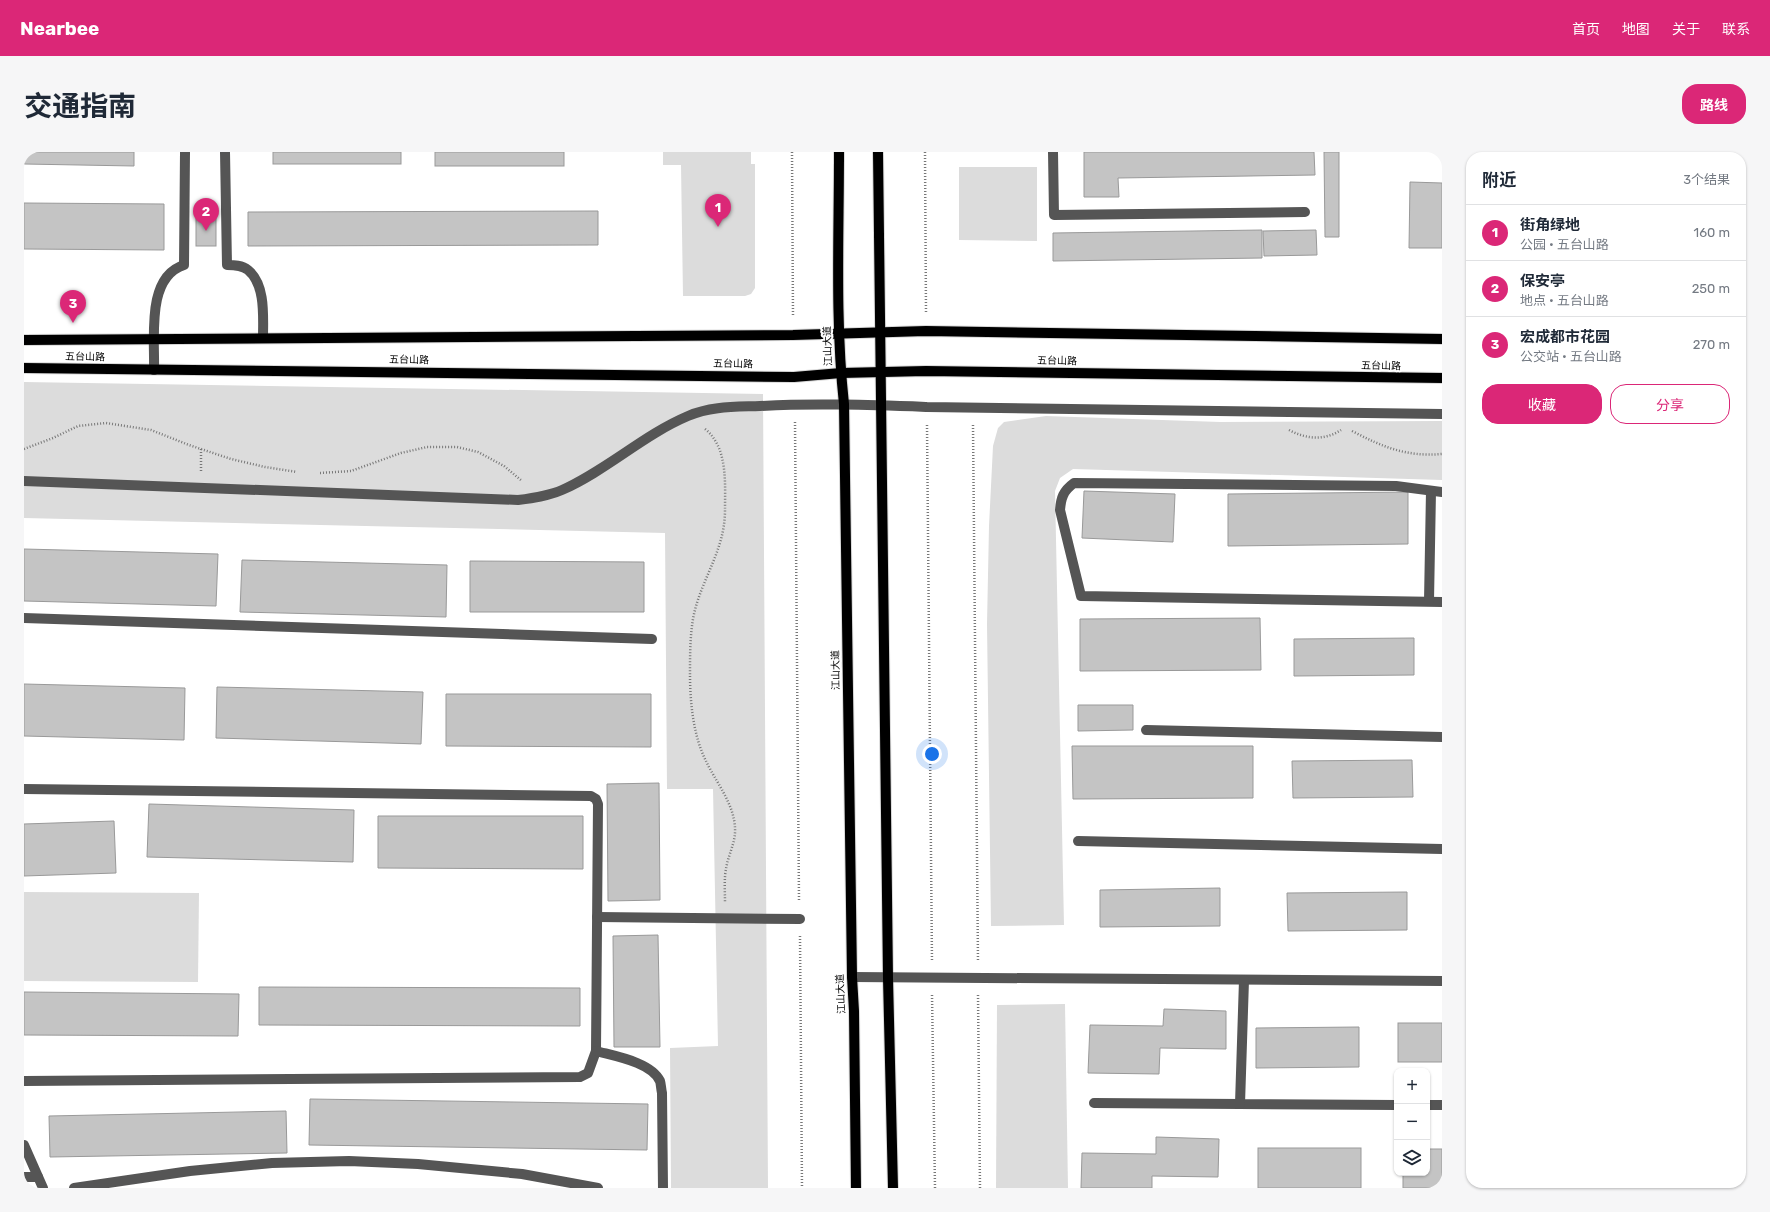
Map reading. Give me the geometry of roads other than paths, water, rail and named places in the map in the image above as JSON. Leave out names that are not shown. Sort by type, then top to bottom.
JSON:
[{"type":"main road","name":"江山大道","points":[[839,152],[840,333],[841,373],[844,404],[856,1188]]},
{"type":"main road","points":[[878,152],[888,978],[893,1188]]},
{"type":"main road","name":"五台山路","points":[[24,340],[793,335],[881,331],[1442,339]]},
{"type":"main road","name":"五台山路","points":[[24,368],[794,377],[841,373],[926,371],[1442,378]]},
{"type":"lane","points":[[154,370],[155,311],[159,291],[170,272],[177,267],[184,265],[185,152]]},
{"type":"lane","points":[[225,152],[227,265],[240,266],[248,270],[257,283],[262,305],[263,338]]},
{"type":"lane","points":[[1053,152],[1054,215],[1305,212]]},
{"type":"lane","points":[[24,481],[518,500],[540,497],[562,490],[594,472],[654,433],[689,416],[714,408],[795,404],[844,404],[973,408],[1442,414]]},
{"type":"lane","points":[[1442,492],[1396,486],[1074,483],[1067,488],[1061,497],[1060,510],[1081,596],[1442,602]]},
{"type":"lane","points":[[1429,601],[1431,491]]},
{"type":"lane","points":[[24,618],[652,640]]},
{"type":"lane","points":[[1146,730],[1442,737]]},
{"type":"lane","points":[[24,789],[591,796],[596,799],[598,804],[596,1051],[588,1073],[580,1077],[24,1081]]},
{"type":"lane","points":[[1078,841],[1442,849]]},
{"type":"lane","points":[[597,917],[800,919]]},
{"type":"lane","points":[[852,977],[1442,981]]},
{"type":"lane","points":[[1240,1104],[1244,980]]},
{"type":"lane","points":[[596,1051],[638,1063],[652,1072],[659,1080],[662,1093],[663,1188]]},
{"type":"lane","points":[[1094,1103],[1394,1105]]},
{"type":"lane","points":[[1430,1105],[1442,1105]]},
{"type":"lane","points":[[24,1145],[43,1188]]},
{"type":"lane","points":[[74,1188],[198,1171],[272,1163],[349,1161],[418,1164],[522,1174],[598,1188]]},
{"type":"lane","points":[[24,1177],[38,1177]]},
{"type":"place","name":"街角绿地","points":[[718,227]]},
{"type":"place","name":"保安亭","points":[[206,231]]},
{"type":"place","name":"宏成都市花园","points":[[73,323]]}]
